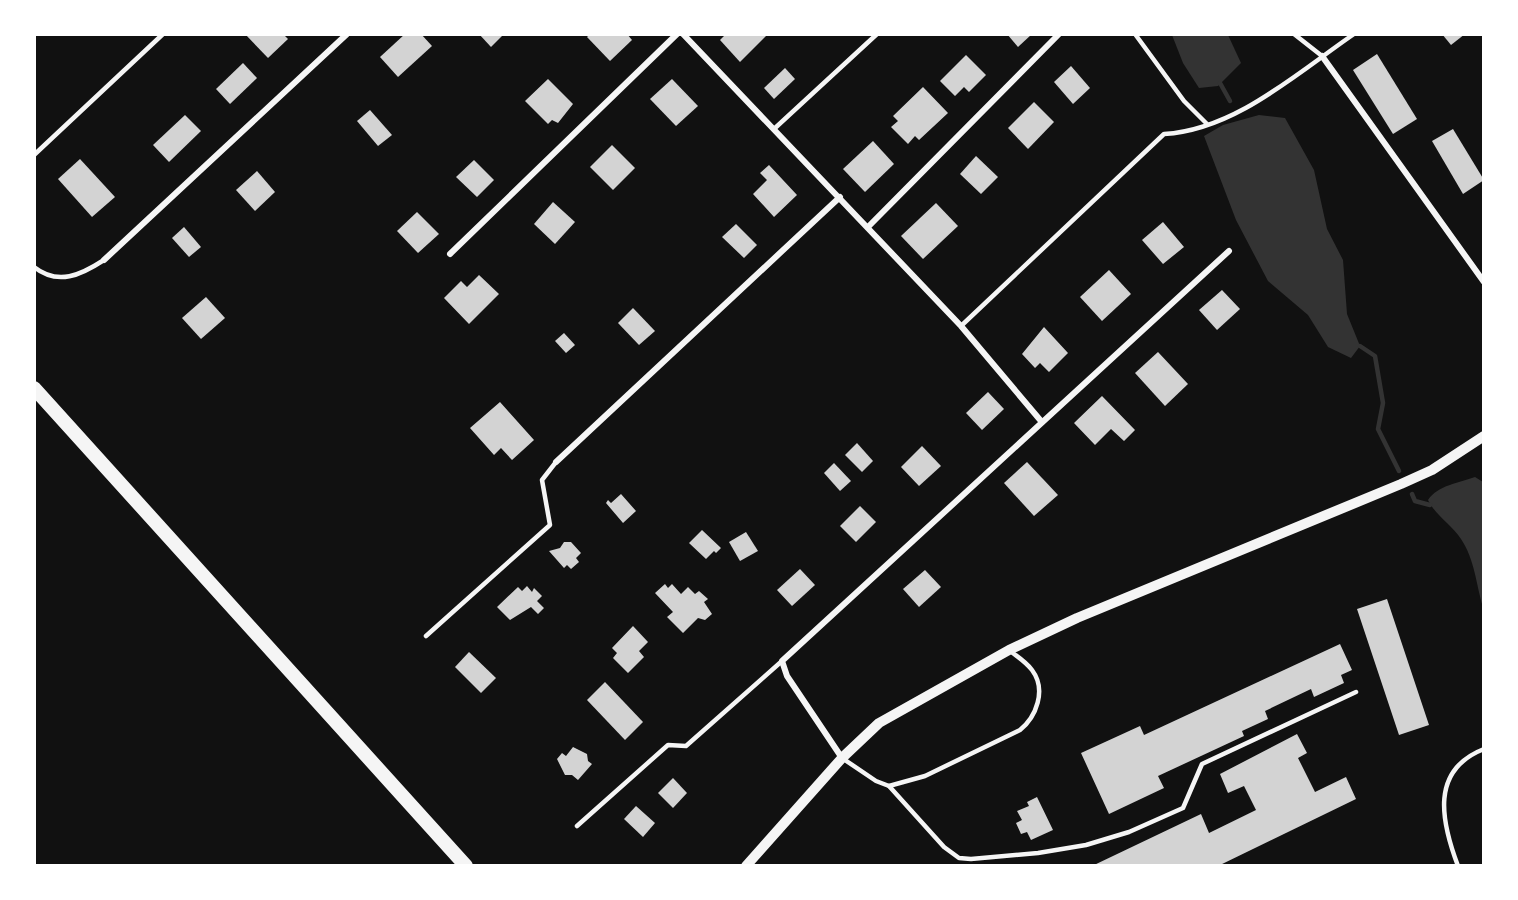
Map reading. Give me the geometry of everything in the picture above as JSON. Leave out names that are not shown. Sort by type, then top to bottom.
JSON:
[{"type":"main road","points":[[34,388],[466,866]]},
{"type":"street","points":[[104,260],[347,34]]},
{"type":"street","points":[[450,254],[677,34]]},
{"type":"street","points":[[683,34],[961,326],[1041,420]]},
{"type":"street","points":[[868,227],[1059,34]]},
{"type":"street","points":[[1322,56],[1484,282]]},
{"type":"street","points":[[556,462],[840,197]]},
{"type":"street","points":[[842,758],[787,676],[782,661],[1041,420],[1229,251]]},
{"type":"street","points":[[746,866],[842,758],[879,723],[1009,650],[1088,613],[1401,484],[1432,470],[1484,436]]},
{"type":"lane","points":[[34,154],[163,34]]},
{"type":"lane","points":[[774,129],[877,34]]},
{"type":"lane","points":[[1135,34],[1184,101],[1207,124]]},
{"type":"lane","points":[[1294,34],[1322,56]]},
{"type":"lane","points":[[961,326],[1164,134],[1182,133],[1207,124],[1279,90],[1354,34]]},
{"type":"lane","points":[[34,267],[42,274],[56,278],[68,278],[104,260]]},
{"type":"lane","points":[[426,636],[550,525],[542,480],[556,462]]},
{"type":"lane","points":[[889,786],[926,776],[1020,730],[1032,720],[1038,699],[1037,679],[1026,664],[1009,650]]},
{"type":"lane","points":[[577,826],[668,746],[687,746],[782,661]]},
{"type":"lane","points":[[842,758],[876,781],[889,786],[944,847],[959,858],[971,860],[1038,853],[1086,845],[1130,832],[1183,808],[1202,764],[1356,692]]},
{"type":"lane","points":[[1458,866],[1450,842],[1445,793],[1450,771],[1461,760],[1484,749]]},
{"type":"shaded area","points":[[1172,35],[1228,35],[1241,63],[1218,86],[1199,88],[1183,63]]},
{"type":"shaded area","points":[[1259,115],[1285,118],[1314,170],[1327,229],[1343,260],[1347,314],[1360,346],[1351,358],[1328,347],[1308,315],[1268,281],[1236,220],[1204,136],[1223,125]]},
{"type":"shaded area","points":[[1475,477],[1483,482],[1483,607],[1466,547],[1428,500],[1437,491],[1449,485]]},
{"type":"building","points":[[245,34],[283,34],[288,39],[268,58]]},
{"type":"building","points":[[405,34],[421,34],[432,46],[398,77],[380,57]]},
{"type":"building","points":[[479,34],[504,34],[491,47]]},
{"type":"building","points":[[590,34],[627,34],[632,40],[610,61],[587,37]]},
{"type":"building","points":[[726,34],[768,34],[740,62],[720,40]]},
{"type":"building","points":[[1007,34],[1032,34],[1018,47]]},
{"type":"building","points":[[1442,34],[1465,34],[1451,45]]},
{"type":"building","points":[[1377,54],[1417,119],[1393,134],[1353,70]]},
{"type":"building","points":[[966,55],[986,75],[969,92],[964,87],[955,96],[940,81]]},
{"type":"building","points":[[243,63],[257,78],[230,104],[216,89]]},
{"type":"building","points":[[1071,66],[1090,88],[1073,104],[1054,82]]},
{"type":"building","points":[[785,68],[795,79],[774,99],[764,88]]},
{"type":"building","points":[[548,79],[573,104],[558,123],[552,120],[548,124],[525,101]]},
{"type":"building","points":[[672,79],[698,106],[676,126],[650,99]]},
{"type":"building","points":[[923,87],[948,113],[919,140],[915,136],[908,144],[891,127],[898,121],[893,116]]},
{"type":"building","points":[[1034,102],[1054,122],[1028,149],[1008,128]]},
{"type":"building","points":[[370,110],[392,135],[378,146],[357,121]]},
{"type":"building","points":[[185,115],[201,131],[169,162],[153,145]]},
{"type":"building","points":[[1453,129],[1484,180],[1463,194],[1432,141]]},
{"type":"building","points":[[873,141],[894,164],[865,192],[843,169]]},
{"type":"building","points":[[612,145],[635,168],[613,190],[590,167]]},
{"type":"building","points":[[976,156],[998,177],[981,194],[960,174]]},
{"type":"building","points":[[80,159],[115,197],[92,217],[58,179]]},
{"type":"building","points":[[474,160],[494,180],[477,197],[456,177]]},
{"type":"building","points":[[769,165],[797,195],[774,217],[753,194],[767,180],[760,173]]},
{"type":"building","points":[[257,171],[275,192],[255,211],[236,190]]},
{"type":"building","points":[[553,202],[575,222],[555,244],[534,224]]},
{"type":"building","points":[[936,203],[958,226],[923,259],[901,236]]},
{"type":"building","points":[[417,212],[439,234],[418,253],[397,231]]},
{"type":"building","points":[[1163,222],[1184,247],[1163,264],[1142,240]]},
{"type":"building","points":[[736,224],[757,245],[744,258],[722,237]]},
{"type":"building","points":[[184,227],[201,247],[189,257],[172,238]]},
{"type":"building","points":[[1109,270],[1131,294],[1102,321],[1080,297]]},
{"type":"building","points":[[479,275],[499,294],[469,324],[444,298],[461,281],[467,287]]},
{"type":"building","points":[[1222,290],[1240,309],[1217,330],[1199,310]]},
{"type":"building","points":[[206,297],[225,318],[201,339],[182,318]]},
{"type":"building","points":[[633,308],[655,331],[639,345],[618,323]]},
{"type":"building","points":[[1044,327],[1068,353],[1049,372],[1040,363],[1035,368],[1022,354]]},
{"type":"building","points":[[564,333],[575,345],[566,353],[555,341]]},
{"type":"building","points":[[1158,352],[1188,384],[1165,406],[1135,373]]},
{"type":"building","points":[[988,392],[1004,409],[982,430],[966,413]]},
{"type":"building","points":[[1102,396],[1135,430],[1124,441],[1111,429],[1095,445],[1074,423]]},
{"type":"building","points":[[500,402],[534,440],[512,460],[501,448],[494,455],[470,428]]},
{"type":"building","points":[[857,443],[873,461],[862,472],[845,455]]},
{"type":"building","points":[[922,446],[941,466],[919,486],[901,467]]},
{"type":"building","points":[[1027,462],[1058,495],[1034,516],[1004,483]]},
{"type":"building","points":[[834,463],[851,481],[840,491],[824,473]]},
{"type":"building","points":[[621,494],[636,511],[623,523],[606,503],[608,500],[611,503]]},
{"type":"building","points":[[860,506],[876,522],[856,542],[840,526]]},
{"type":"building","points":[[702,530],[721,548],[706,559],[689,543]]},
{"type":"building","points":[[746,532],[758,551],[740,561],[729,542]]},
{"type":"building","points":[[564,542],[571,542],[581,553],[576,558],[579,562],[571,569],[567,565],[564,568],[549,551],[560,548]]},
{"type":"building","points":[[800,569],[815,585],[792,606],[777,590]]},
{"type":"building","points":[[925,570],[941,587],[919,607],[903,589]]},
{"type":"building","points":[[665,584],[668,588],[672,584],[681,594],[688,587],[695,594],[699,591],[708,599],[704,602],[712,614],[705,620],[698,618],[683,633],[667,617],[673,612],[655,593]]},
{"type":"building","points":[[527,586],[532,592],[534,588],[542,596],[537,601],[544,608],[538,614],[531,607],[510,620],[497,607],[518,587],[522,591]]},
{"type":"building","points":[[1387,599],[1429,725],[1399,735],[1357,609]]},
{"type":"building","points":[[633,626],[648,642],[639,651],[644,657],[628,673],[613,658],[617,653],[612,648]]},
{"type":"building","points":[[1340,644],[1352,670],[1341,675],[1344,683],[1314,697],[1311,689],[1265,711],[1268,719],[1242,731],[1244,736],[1158,776],[1164,788],[1109,814],[1081,753],[1140,726],[1144,735]]},
{"type":"building","points":[[469,652],[496,678],[481,693],[455,667]]},
{"type":"building","points":[[605,682],[643,722],[625,740],[587,700]]},
{"type":"building","points":[[1297,734],[1307,753],[1298,758],[1315,792],[1346,777],[1356,799],[1218,866],[1092,866],[1201,814],[1209,833],[1256,810],[1244,786],[1228,793],[1220,774]]},
{"type":"building","points":[[573,747],[587,754],[588,761],[592,764],[578,780],[572,775],[565,775],[557,759],[562,753],[566,756]]},
{"type":"building","points":[[673,778],[687,793],[673,808],[658,793]]},
{"type":"building","points":[[1037,797],[1053,830],[1031,840],[1027,832],[1021,834],[1016,823],[1022,820],[1017,811],[1029,806],[1027,802]]},
{"type":"building","points":[[636,806],[655,823],[643,837],[624,819]]},
{"type":"waterway","points":[[1220,83],[1230,101]]},
{"type":"waterway","points":[[1360,346],[1375,356],[1383,403],[1378,429],[1399,471]]},
{"type":"waterway","points":[[1412,494],[1415,501],[1430,505]]}]
